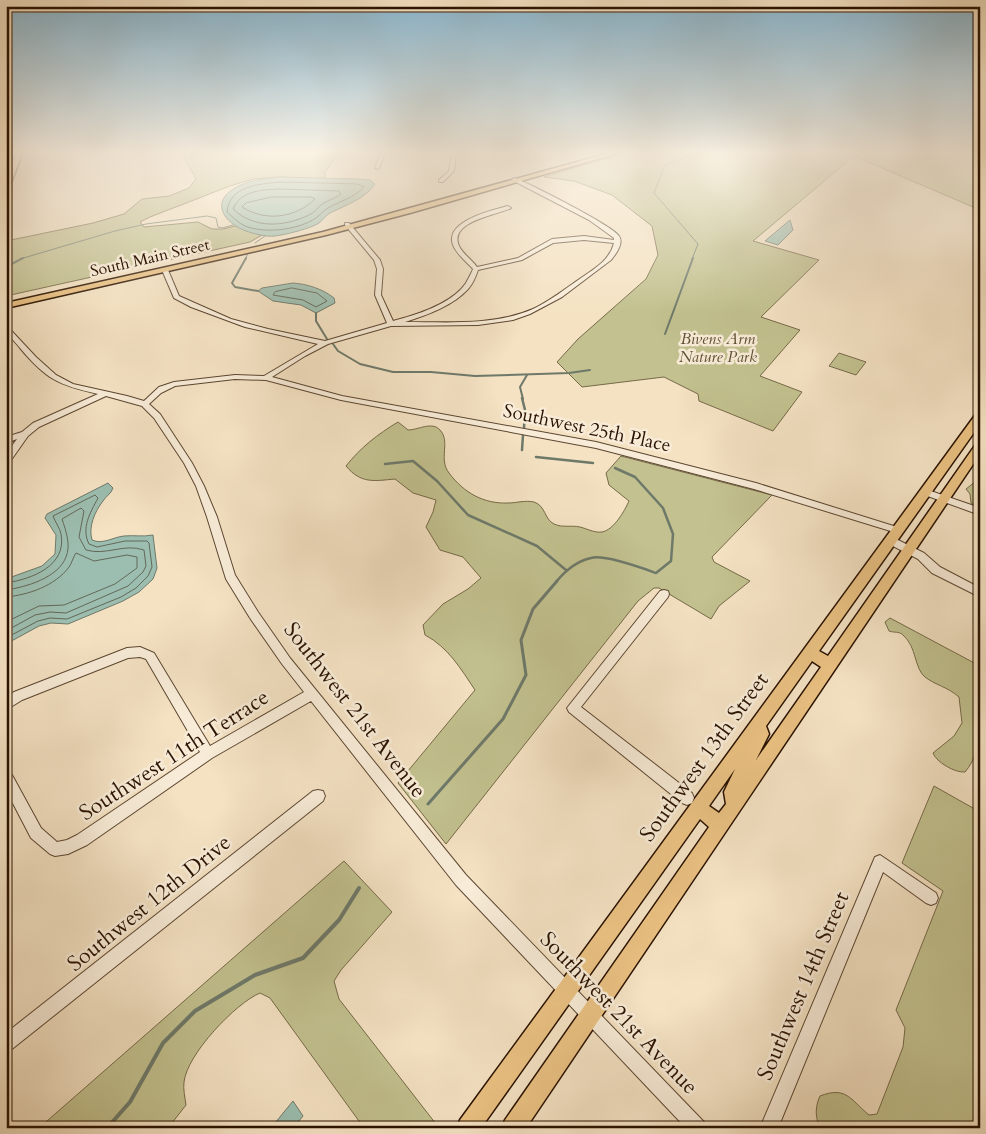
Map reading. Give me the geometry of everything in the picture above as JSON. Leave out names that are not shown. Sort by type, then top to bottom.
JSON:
[{"type":"main road","name":"South Main Street","points":[[6,306],[348,226],[425,205]]},
{"type":"main road","name":"South Main Street","points":[[6,302],[164,268]]},
{"type":"main road","name":"Southwest 13th Street","points":[[468,1128],[566,992],[693,803],[758,725],[980,416]]},
{"type":"main road","points":[[513,1128],[980,446]]},
{"type":"main road","points":[[810,652],[830,665]]},
{"type":"main road","points":[[734,805],[732,792],[761,734],[758,725]]},
{"type":"main road","points":[[693,803],[720,825]]},
{"type":"street","points":[[391,324],[497,321],[529,313],[549,303],[595,271],[614,254],[618,242],[617,237],[565,205]]},
{"type":"street","points":[[476,269],[459,250],[455,240],[458,231],[466,223],[476,218],[508,208]]},
{"type":"street","points":[[348,226],[377,260],[380,269],[378,295],[391,324]]},
{"type":"street","points":[[476,269],[520,259],[552,241],[584,238],[618,242]]},
{"type":"street","points":[[164,268],[176,297],[201,310],[284,336],[324,343]]},
{"type":"street","points":[[266,378],[324,343],[432,311],[466,289],[476,269]]},
{"type":"street","points":[[6,327],[32,359],[53,376],[71,386],[146,404]]},
{"type":"street","name":"Southwest 25th Place","points":[[146,404],[164,386],[235,377],[266,378],[341,398],[596,445],[756,486],[893,535],[909,550],[920,556],[936,570],[980,593]]},
{"type":"street","points":[[6,460],[24,434],[36,425],[105,394]]},
{"type":"street","name":"Southwest 21st Avenue","points":[[146,404],[188,463],[212,516],[230,576],[286,661],[432,846],[474,894],[698,1128]]},
{"type":"street","points":[[6,440],[24,434]]},
{"type":"street","points":[[925,492],[980,512]]},
{"type":"street","points":[[664,594],[572,708],[693,803]]},
{"type":"street","points":[[6,705],[18,696],[63,677],[128,653],[140,652],[150,656],[208,754]]},
{"type":"street","name":"Southwest 11th Terrace","points":[[6,777],[36,833],[55,849],[68,847],[82,840],[208,754],[313,693]]},
{"type":"street","name":"Southwest 12th Drive","points":[[6,1043],[318,796]]},
{"type":"street","name":"Southwest 14th Street","points":[[769,1128],[880,862],[931,898]]},
{"type":"green space","points":[[135,205],[181,205],[140,222],[144,227],[198,222],[212,229],[235,226],[262,235],[250,242],[6,296],[6,241],[93,223],[124,214]]},
{"type":"green space","name":"Bivens Arm Nature Park","points":[[625,205],[796,205],[753,241],[819,260],[761,317],[800,330],[760,376],[802,392],[773,431],[699,401],[698,394],[664,377],[582,387],[557,362],[578,339],[646,279],[658,255],[652,226]]},
{"type":"green space","name":"Bivens Arm Nature Park","points":[[968,205],[980,205],[980,210]]},
{"type":"green space","points":[[839,353],[866,362],[856,375],[829,366]]},
{"type":"green space","points":[[398,422],[408,430],[433,426],[440,430],[444,440],[444,462],[446,468],[468,492],[491,502],[534,502],[541,506],[551,522],[561,526],[580,527],[602,532],[615,524],[629,501],[609,485],[606,473],[621,456],[772,495],[712,557],[714,562],[750,581],[719,606],[711,619],[659,588],[654,588],[638,601],[446,844],[398,783],[475,690],[447,652],[425,635],[423,625],[443,604],[468,589],[481,578],[463,557],[440,550],[426,527],[436,500],[413,493],[395,479],[374,481],[363,479],[346,466],[357,453],[383,431]]},
{"type":"green space","points":[[980,478],[980,508],[971,503],[970,494],[966,489]]},
{"type":"green space","points":[[890,618],[980,666],[981,707],[979,736],[972,762],[965,772],[956,771],[946,766],[933,753],[954,736],[962,723],[959,697],[929,680],[921,673],[908,640],[900,633],[889,631],[885,622]]},
{"type":"green space","points":[[934,786],[980,812],[980,1128],[820,1128],[816,1116],[817,1104],[820,1096],[829,1093],[842,1093],[852,1099],[869,1115],[877,1114],[903,1047],[905,1028],[896,1010],[943,891],[902,863]]},
{"type":"green space","points":[[344,861],[392,912],[341,970],[334,981],[339,999],[436,1124],[433,1128],[364,1128],[270,998],[260,993],[238,1007],[203,1044],[187,1071],[184,1082],[186,1105],[168,1128],[39,1128]]},
{"type":"water","points":[[347,205],[329,214],[316,225],[271,236],[246,231],[231,223],[226,218],[222,206]]},
{"type":"water","points":[[790,220],[793,230],[778,245],[765,241]]},
{"type":"water","points":[[293,283],[320,290],[334,298],[335,303],[316,313],[301,305],[273,301],[258,291],[262,288]]},
{"type":"water","points":[[108,483],[113,488],[95,514],[91,530],[92,540],[100,542],[124,536],[153,535],[157,568],[153,579],[139,592],[123,601],[68,624],[51,623],[39,626],[6,644],[6,579],[42,566],[55,554],[56,535],[45,518],[47,514]]},
{"type":"water","points":[[293,1101],[303,1116],[293,1128],[271,1128]]},
{"type":"waterway","points":[[664,205],[698,244],[692,259]]},
{"type":"waterway","points":[[23,258],[115,231],[146,224],[207,216],[216,218],[218,227],[222,228],[233,225]]},
{"type":"waterway","points":[[255,243],[265,236]]},
{"type":"waterway","points":[[246,259],[247,255]]},
{"type":"waterway","points":[[6,267],[23,258]]},
{"type":"waterway","points":[[246,258],[232,283],[235,287],[258,291]]},
{"type":"waterway","points":[[665,334],[693,258]]},
{"type":"waterway","points":[[316,313],[316,321],[327,339]]},
{"type":"waterway","points":[[333,344],[338,351],[360,364],[393,372],[431,372],[475,376],[569,373],[590,370]]},
{"type":"waterway","points":[[523,399],[520,387],[527,375]]},
{"type":"waterway","points":[[522,398],[525,410],[524,428]]},
{"type":"waterway","points":[[522,450],[523,435]]},
{"type":"waterway","points":[[536,457],[593,463]]},
{"type":"waterway","points":[[385,464],[413,461],[437,481],[468,515],[537,546],[566,570]]},
{"type":"waterway","points":[[556,582],[572,567],[581,561],[591,558],[597,557],[614,560],[656,573],[671,561],[673,534],[663,508],[635,477],[615,468]]},
{"type":"waterway","points":[[428,804],[503,719],[526,675],[521,640],[533,609],[557,581]]},
{"type":"waterway","points":[[107,1128],[130,1102],[163,1043],[195,1011],[255,975],[303,958],[339,920],[359,888]]}]
